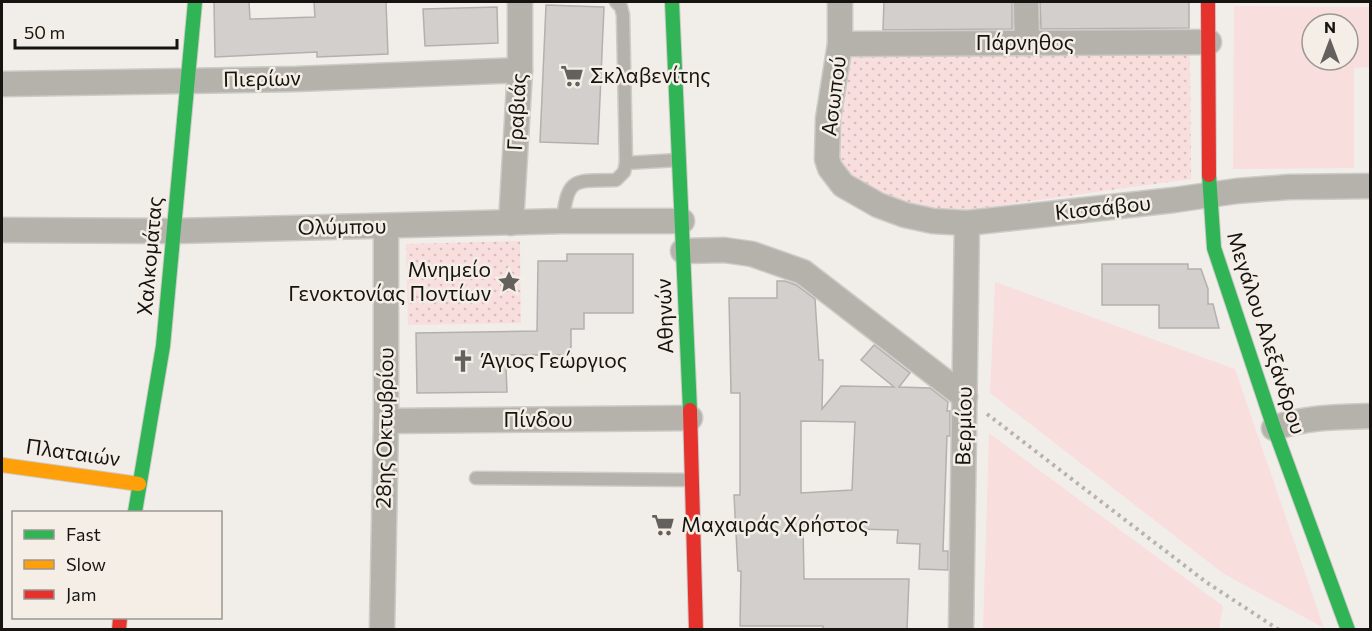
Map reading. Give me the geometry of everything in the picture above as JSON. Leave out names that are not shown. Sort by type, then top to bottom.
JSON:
[{"type":"street","name":"Χαλκομάτας","points":[[135,511],[163,348],[195,2]]},
{"type":"street","name":"Γραβιάς","points":[[511,223],[520,70],[520,2]]},
{"type":"street","name":"Αθηνών","points":[[672,2],[690,418],[696,630]]},
{"type":"street","name":"Ασωπού","points":[[840,2],[840,44],[828,119],[827,159],[830,168],[843,185]]},
{"type":"street","points":[[1026,2],[1027,43]]},
{"type":"street","name":"Μεγάλου Αλεξάνδρου","points":[[1208,2],[1209,195],[1214,248],[1274,428],[1348,630]]},
{"type":"street","name":"Πάρνηθος","points":[[840,44],[1209,42]]},
{"type":"street","name":"Πιερίων","points":[[4,84],[186,81],[520,70]]},
{"type":"street","name":"Κισσάβου","points":[[843,185],[878,205],[905,215],[933,221],[967,223],[1289,187],[1371,186]]},
{"type":"street","name":"Ολύμπου","points":[[2,230],[174,231],[511,223],[564,210],[682,221]]},
{"type":"street","name":"Βερμίου","points":[[961,630],[967,223]]},
{"type":"street","name":"28ης Οκτωβρίου","points":[[382,630],[386,421],[386,226]]},
{"type":"street","points":[[683,251],[724,250],[752,254],[803,272],[964,397]]},
{"type":"street","points":[[1274,428],[1320,417],[1371,416]]},
{"type":"street","name":"Πίνδου","points":[[386,421],[690,418]]},
{"type":"street","name":"Πλαταιών","points":[[2,465],[139,484]]},
{"type":"lane","points":[[564,210],[568,190],[580,181],[615,180],[624,172],[626,163],[623,15],[619,4]]},
{"type":"lane","points":[[626,163],[680,160]]},
{"type":"lane","points":[[476,478],[692,480]]},
{"type":"path","points":[[964,397],[1206,582],[1279,630]]},
{"type":"shaded area","points":[[1234,6],[1370,7],[1370,67],[1360,68],[1360,12],[1300,12],[1300,72],[1354,72],[1354,168],[1233,169]]},
{"type":"shaded area","points":[[1190,53],[1191,179],[984,208],[942,210],[904,204],[879,194],[856,179],[841,159],[838,124],[848,55]]},
{"type":"shaded area","points":[[520,241],[521,323],[408,325],[406,244]]},
{"type":"shaded area","points":[[995,282],[1235,369],[1324,628],[1224,574],[990,393]]},
{"type":"shaded area","points":[[989,433],[1223,606],[1219,629],[983,629]]},
{"type":"building","points":[[214,2],[249,2],[250,19],[315,17],[314,2],[386,2],[388,54],[317,57],[317,52],[215,57]]},
{"type":"building","points":[[884,2],[1012,2],[1012,29],[883,30]]},
{"type":"building","points":[[1040,2],[1189,2],[1189,28],[1041,29]]},
{"type":"building","name":"Σκλαβενίτης","points":[[546,5],[604,7],[598,144],[540,142]]},
{"type":"building","points":[[497,7],[498,43],[425,46],[423,9]]},
{"type":"building","points":[[567,254],[633,254],[633,313],[584,313],[584,329],[571,329],[571,355],[510,355],[510,364],[506,366],[507,392],[417,393],[416,333],[537,331],[538,261],[567,261]]},
{"type":"building","points":[[1102,264],[1188,264],[1188,269],[1201,269],[1208,289],[1208,304],[1213,304],[1219,328],[1159,328],[1159,305],[1102,305]]},
{"type":"building","points":[[777,281],[785,281],[796,285],[815,299],[819,360],[823,360],[822,409],[841,386],[894,387],[861,360],[874,345],[910,373],[899,387],[930,388],[948,402],[950,436],[947,436],[943,551],[948,551],[948,570],[919,569],[920,544],[897,543],[898,530],[851,529],[851,524],[803,526],[804,579],[909,579],[907,630],[823,630],[823,626],[740,626],[741,571],[738,571],[734,495],[740,495],[740,393],[731,393],[729,298],[777,298]],"holes":[[[801,421],[855,422],[852,490],[801,493]]]},
{"type":"traffic: fast","points":[[135,511],[163,346],[195,2]]},
{"type":"traffic: fast","points":[[672,2],[690,410]]},
{"type":"traffic: fast","points":[[1209,175],[1214,248],[1274,428],[1348,630]]},
{"type":"traffic: slow","points":[[2,465],[139,484]]},
{"type":"traffic: jam","points":[[1208,2],[1209,175]]},
{"type":"traffic: jam","points":[[690,410],[696,630]]},
{"type":"traffic: jam","points":[[119,630],[120,619]]},
{"type":"place","name":"Σκλαβενίτης","points":[[572,76]]},
{"type":"place","name":"Μνημείο Γενοκτονίας Ποντίων","points":[[509,282]]},
{"type":"place","name":"Άγιος Γεώργιος","points":[[463,361]]},
{"type":"place","name":"Μαχαιράς Χρήστος","points":[[663,525]]}]
